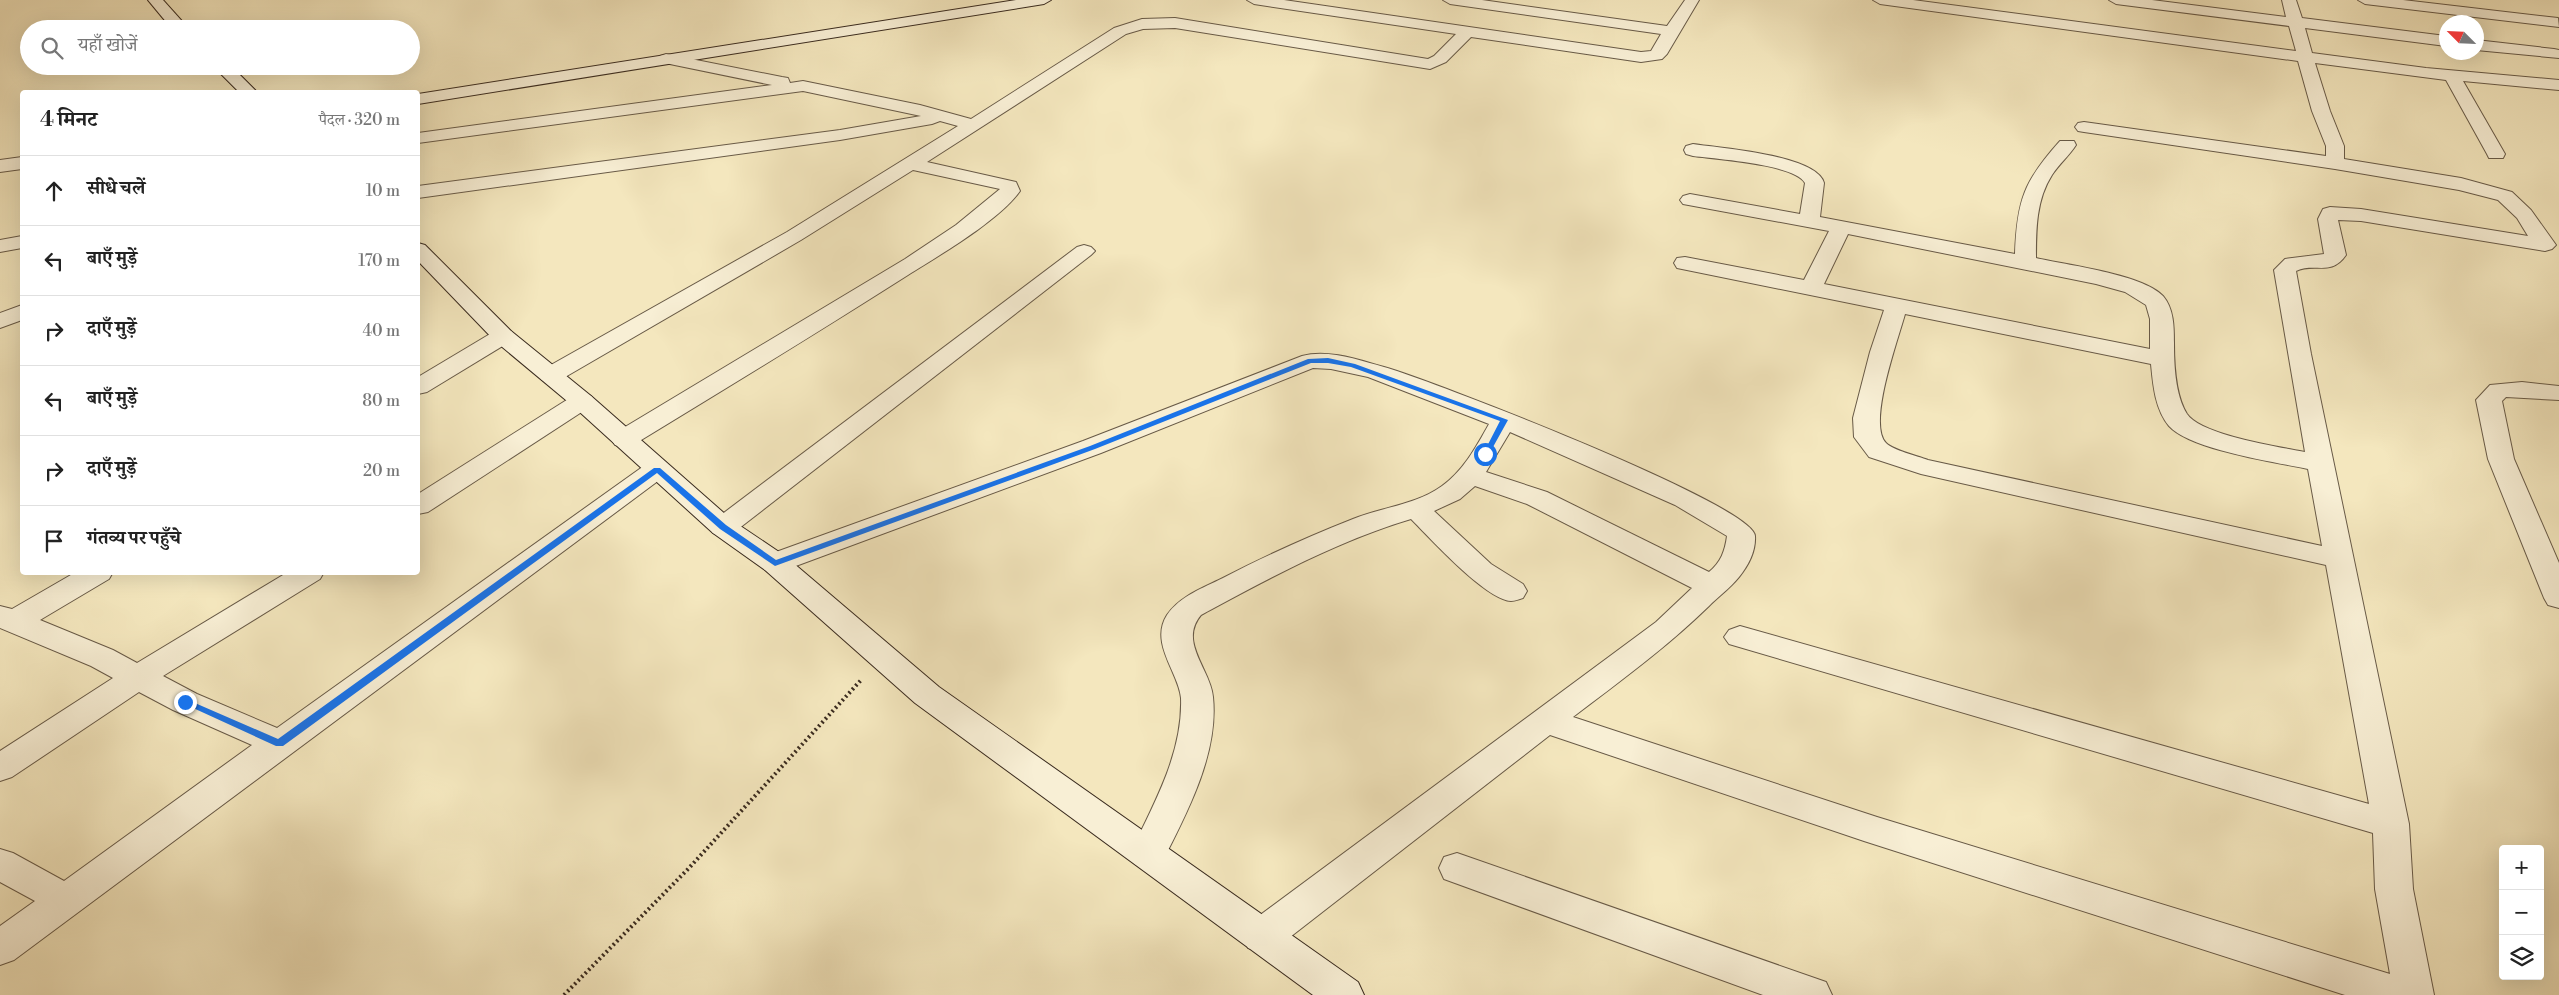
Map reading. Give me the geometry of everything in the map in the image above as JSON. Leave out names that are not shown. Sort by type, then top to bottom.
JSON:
[{"type":"street","points":[[155,0],[173,20]]},
{"type":"street","points":[[420,98],[1044,0]]},
{"type":"street","points":[[1254,0],[1466,33],[1650,58],[1656,56],[1661,51],[1671,31],[1692,0]]},
{"type":"street","points":[[1450,0],[1493,3],[1671,31]]},
{"type":"street","points":[[1880,0],[1928,3],[2452,76],[2559,85]]},
{"type":"street","points":[[2116,0],[2439,40]]},
{"type":"street","points":[[2289,0],[2321,111],[2335,146],[2335,163]]},
{"type":"street","points":[[2365,0],[2559,27]]},
{"type":"street","points":[[1256,36],[1297,7]]},
{"type":"street","points":[[2547,8],[2559,27]]},
{"type":"street","points":[[551,375],[794,236],[974,125],[1120,31],[1142,24],[1175,23],[1430,64],[1440,59],[1466,33]]},
{"type":"street","points":[[2556,58],[2544,38],[2559,27]]},
{"type":"street","points":[[2484,46],[2556,58]]},
{"type":"street","points":[[666,59],[803,86],[974,125]]},
{"type":"street","points":[[230,75],[246,90]]},
{"type":"street","points":[[2452,76],[2496,154]]},
{"type":"street","points":[[420,138],[803,86]]},
{"type":"street","points":[[420,192],[840,135],[944,117]]},
{"type":"street","points":[[2084,126],[2335,163],[2461,184],[2504,196],[2524,214],[2552,254]]},
{"type":"street","points":[[2025,262],[2027,214],[2031,195],[2049,164],[2067,145]]},
{"type":"street","points":[[1693,150],[1801,168],[1811,174],[1815,181],[1809,222]]},
{"type":"street","points":[[0,166],[20,163]]},
{"type":"street","points":[[624,439],[832,314],[936,248],[994,206],[1010,191],[1009,186],[997,182],[910,164]]},
{"type":"street","points":[[1690,200],[2025,262],[2087,275],[2134,289],[2154,300],[2161,313],[2162,359],[2172,409],[2179,421],[2191,431],[2214,439],[2320,463]]},
{"type":"street","points":[[2414,995],[2394,889],[2391,824],[2338,559],[2284,270],[2287,266],[2296,263],[2329,261],[2334,255],[2328,219],[2330,213],[2361,215],[2552,254]]},
{"type":"street","points":[[1811,288],[1841,227]]},
{"type":"street","points":[[0,246],[20,242]]},
{"type":"street","points":[[420,251],[503,336],[582,401],[723,527],[775,563],[927,695],[1344,995]]},
{"type":"street","points":[[723,527],[1084,251]]},
{"type":"street","points":[[1685,263],[2162,359]]},
{"type":"street","points":[[1897,305],[1882,352],[1866,418],[1867,437],[1878,451],[1921,466],[2338,559]]},
{"type":"street","points":[[0,321],[20,313]]},
{"type":"street","points":[[420,386],[503,336]]},
{"type":"street","points":[[775,563],[1092,447],[1310,361],[1328,360],[1352,365],[1570,446],[1719,515],[1741,533],[1740,550],[1728,571],[1667,629],[1262,936]]},
{"type":"street","points":[[2559,393],[2522,389],[2499,390],[2489,400],[2501,459],[2559,598]]},
{"type":"street","points":[[420,505],[582,401]]},
{"type":"street","points":[[1148,854],[1178,789],[1195,739],[1198,696],[1178,648],[1179,621],[1190,608],[1248,577],[1365,524],[1416,509],[1450,494],[1470,475],[1485,454],[1504,420]]},
{"type":"street","points":[[0,948],[657,469]]},
{"type":"street","points":[[1470,475],[1552,505],[1712,586]]},
{"type":"street","points":[[1416,509],[1481,571],[1512,591]]},
{"type":"street","points":[[7,619],[93,575]]},
{"type":"street","points":[[0,768],[137,678],[305,575]]},
{"type":"street","points":[[7,619],[102,658],[185,702],[279,743]]},
{"type":"street","points":[[1740,637],[2391,824]]},
{"type":"street","points":[[1546,721],[1877,830],[2400,995]]},
{"type":"street","points":[[0,864],[66,900]]},
{"type":"street","points":[[1457,868],[1812,995]]},
{"type":"path","points":[[564,995],[689,868],[882,657]]},
{"type":"route","points":[[185,702],[279,743],[657,469],[723,527],[775,563],[1092,447],[1296,364],[1328,360],[1352,365],[1437,394],[1504,420],[1485,454]]}]
